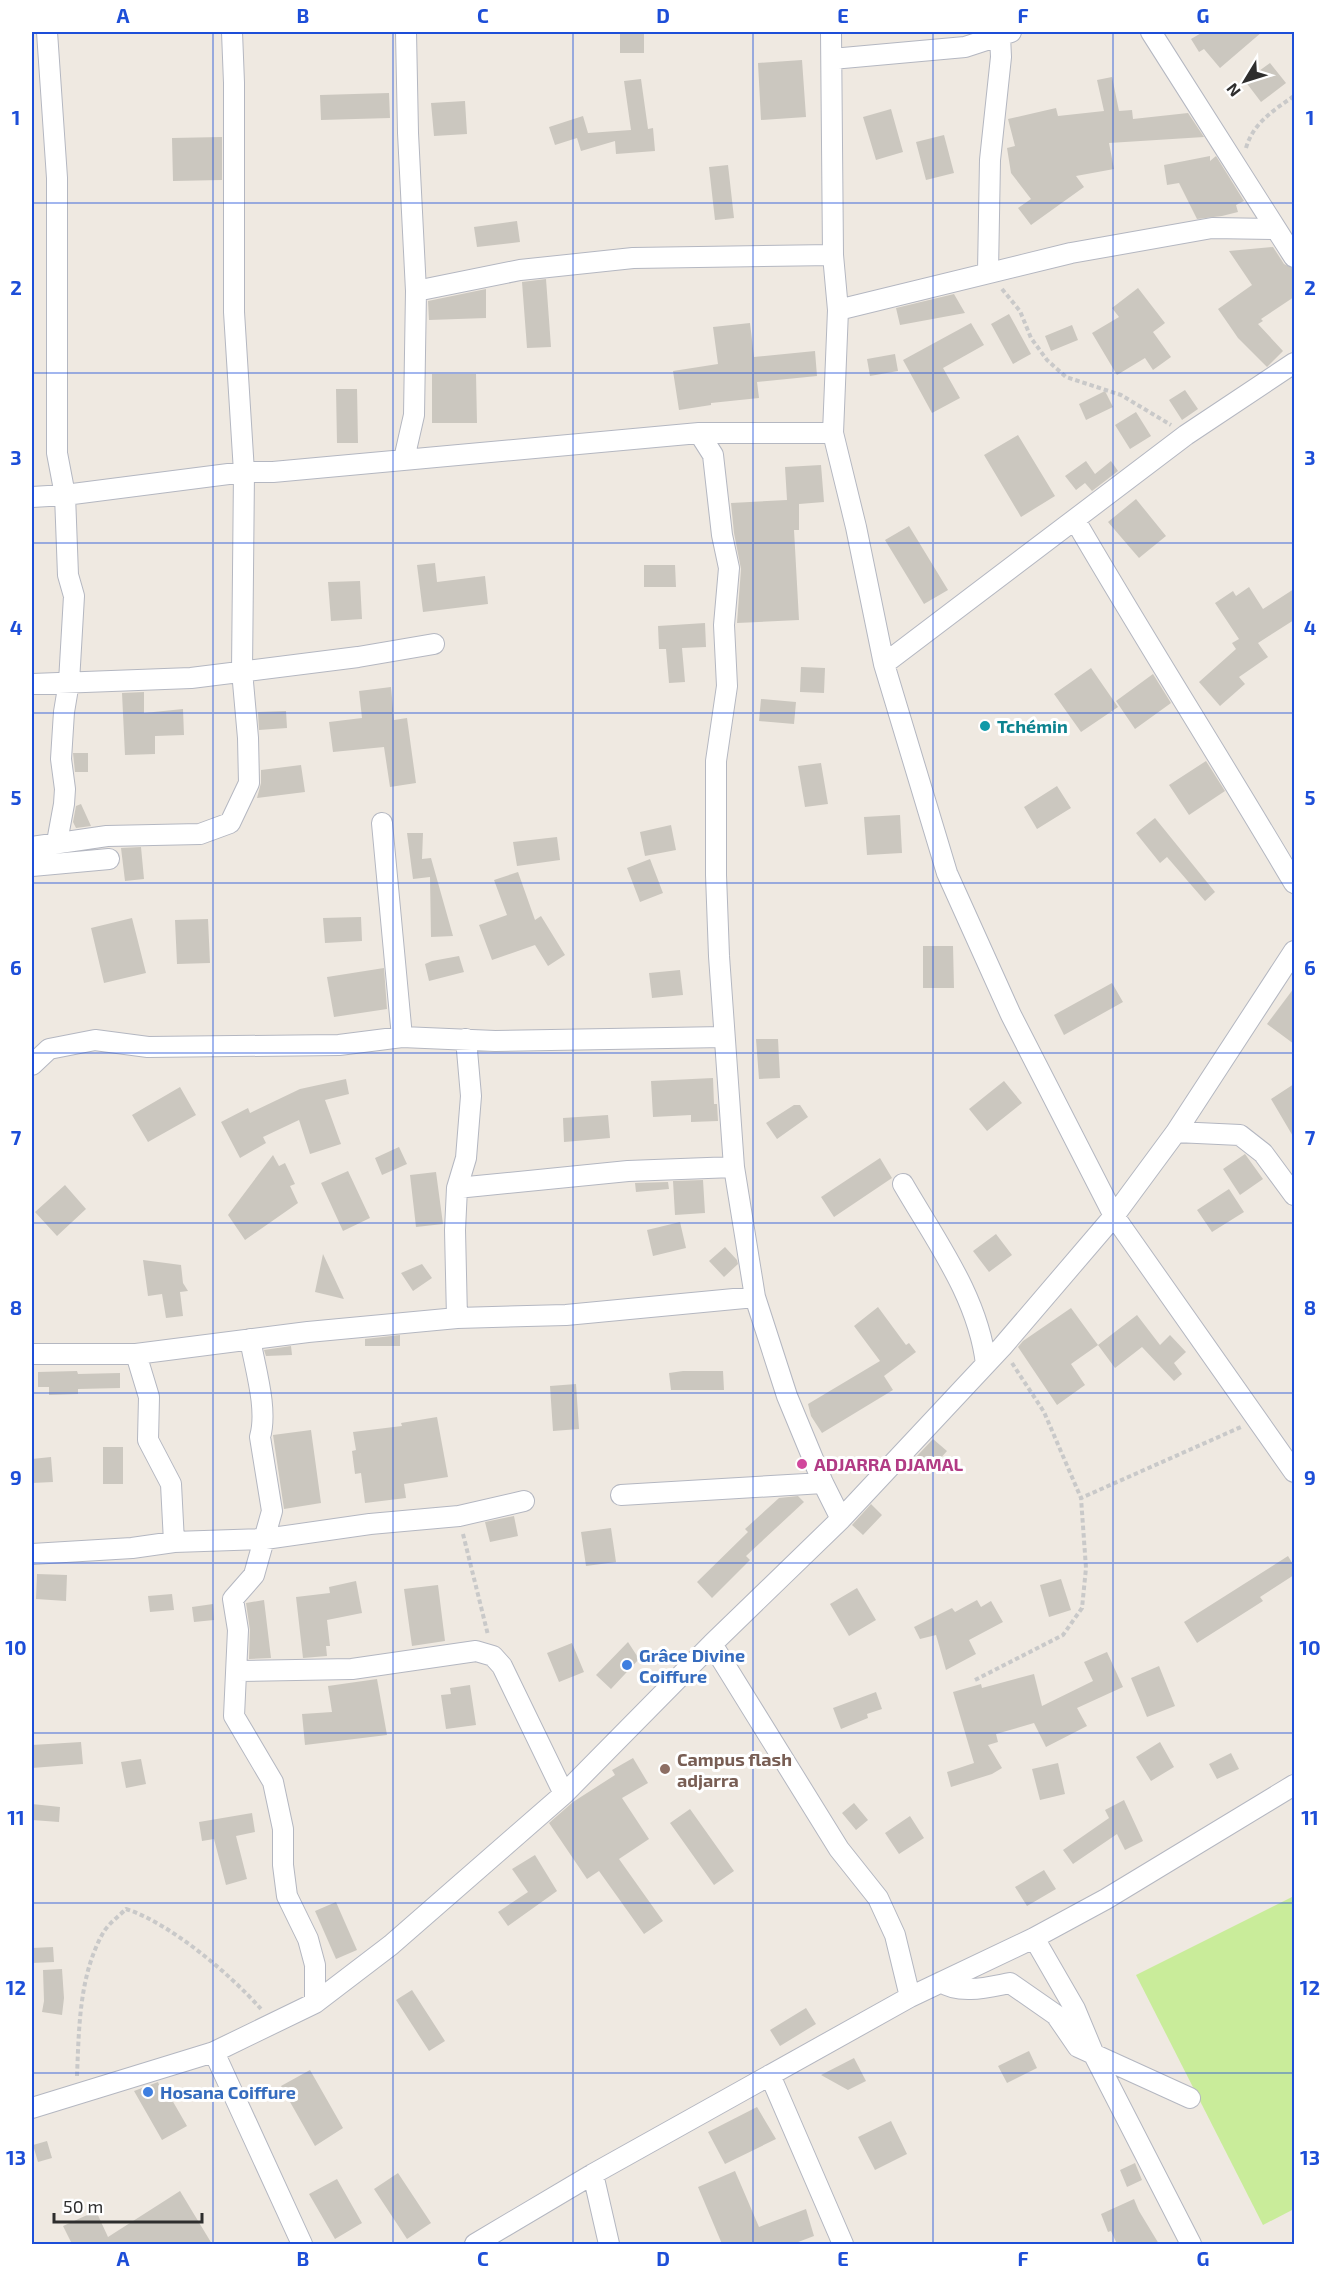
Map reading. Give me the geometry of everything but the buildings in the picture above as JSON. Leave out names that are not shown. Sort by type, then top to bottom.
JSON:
[{"type":"street","points":[[47,32],[57,178],[57,453],[65,495],[68,575],[74,596],[69,682],[64,712],[61,759],[65,789],[64,804],[57,842]]},
{"type":"street","points":[[32,848],[57,842],[107,836],[200,834],[230,823],[249,783],[248,738],[242,671],[244,472],[234,312],[232,32]]},
{"type":"street","points":[[404,459],[414,415],[416,291],[408,133],[406,32]]},
{"type":"street","points":[[831,32],[833,255],[838,310],[833,434],[856,527],[884,664],[947,873],[1011,1015],[1114,1216],[1294,1472]]},
{"type":"street","points":[[1152,32],[1294,257]]},
{"type":"street","points":[[832,59],[965,47],[1006,34]]},
{"type":"street","points":[[988,272],[990,160],[1000,57],[1006,34]]},
{"type":"street","points":[[838,310],[1071,253],[1212,228],[1275,229]]},
{"type":"street","points":[[416,291],[520,270],[633,258],[833,255]]},
{"type":"street","points":[[884,664],[1186,435],[1294,363]]},
{"type":"street","points":[[32,497],[65,495],[244,472],[273,472],[699,433],[833,434]]},
{"type":"street","points":[[699,433],[713,455],[722,535],[729,568],[724,625],[728,686],[716,772],[716,875],[724,1037],[734,1167],[755,1297],[787,1396],[823,1483],[841,1519]]},
{"type":"street","points":[[1075,520],[1126,608],[1294,882]]},
{"type":"street","points":[[32,684],[191,678],[358,657],[434,644]]},
{"type":"street","points":[[382,823],[402,1037]]},
{"type":"street","points":[[32,866],[109,860]]},
{"type":"street","points":[[32,2108],[214,2052],[315,2002],[391,1945],[564,1794],[712,1644],[841,1519],[1002,1347],[1114,1216],[1176,1132],[1294,951]]},
{"type":"street","points":[[32,1065],[49,1049],[95,1040],[148,1047],[339,1045],[402,1037],[495,1041],[724,1037]]},
{"type":"street","points":[[457,1318],[455,1230],[457,1188],[466,1158],[471,1096],[466,1039]]},
{"type":"street","points":[[1176,1132],[1240,1136],[1263,1153],[1294,1195]]},
{"type":"street","points":[[457,1188],[628,1171],[734,1167]]},
{"type":"street","points":[[903,1184],[964,1288],[976,1318],[986,1364]]},
{"type":"street","points":[[32,1354],[136,1354],[250,1339],[457,1318],[566,1315],[755,1297]]},
{"type":"street","points":[[250,1339],[260,1392],[263,1427],[260,1437],[272,1511],[254,1575],[233,1599],[238,1630],[238,1671],[234,1716],[273,1782],[284,1829],[283,1865],[287,1896],[308,1940],[315,1965],[315,2002]]},
{"type":"street","points":[[136,1354],[149,1397],[148,1440],[171,1484],[174,1542]]},
{"type":"street","points":[[621,1495],[823,1483]]},
{"type":"street","points":[[32,1554],[132,1548],[174,1542],[265,1539],[370,1524],[459,1516],[524,1501]]},
{"type":"street","points":[[712,1644],[839,1849],[878,1898],[895,1935],[910,1997]]},
{"type":"street","points":[[238,1671],[352,1669],[476,1651],[493,1656],[501,1666],[564,1794]]},
{"type":"street","points":[[475,2244],[593,2174],[910,1997],[1034,1938],[1106,1899],[1294,1785]]},
{"type":"street","points":[[1034,1938],[1075,2009],[1095,2057],[1191,2244]]},
{"type":"street","points":[[940,1982],[945,1985],[976,1989],[1010,1983],[1056,2015],[1078,2047],[1095,2057],[1190,2098]]},
{"type":"street","points":[[214,2052],[302,2244]]},
{"type":"street","points":[[770,2075],[843,2244]]},
{"type":"street","points":[[593,2174],[609,2244]]},
{"type":"path","points":[[1240,169],[1248,140],[1260,122],[1294,96]]},
{"type":"path","points":[[988,272],[1020,311],[1031,338],[1047,360],[1066,377],[1121,395],[1186,435]]},
{"type":"path","points":[[975,1680],[1063,1635],[1082,1608],[1086,1568],[1081,1498],[1044,1412],[1002,1347]]},
{"type":"path","points":[[1081,1498],[1258,1419]]},
{"type":"path","points":[[459,1516],[493,1656]]},
{"type":"path","points":[[77,2093],[80,2018],[87,1975],[104,1932],[126,1909],[141,1914],[195,1950],[241,1987],[274,2023]]},
{"type":"green space","points":[[1294,1896],[1294,2209],[1263,2225],[1136,1975]]},
{"type":"place","name":"Tchémin","points":[[985,726]]},
{"type":"place","name":"ADJARRA DJAMAL","points":[[802,1464]]},
{"type":"place","name":"Grâce Divine Coiffure","points":[[627,1665]]},
{"type":"place","name":"Campus flash adjarra","points":[[665,1769]]},
{"type":"place","name":"Hosana Coiffure","points":[[148,2092]]}]
